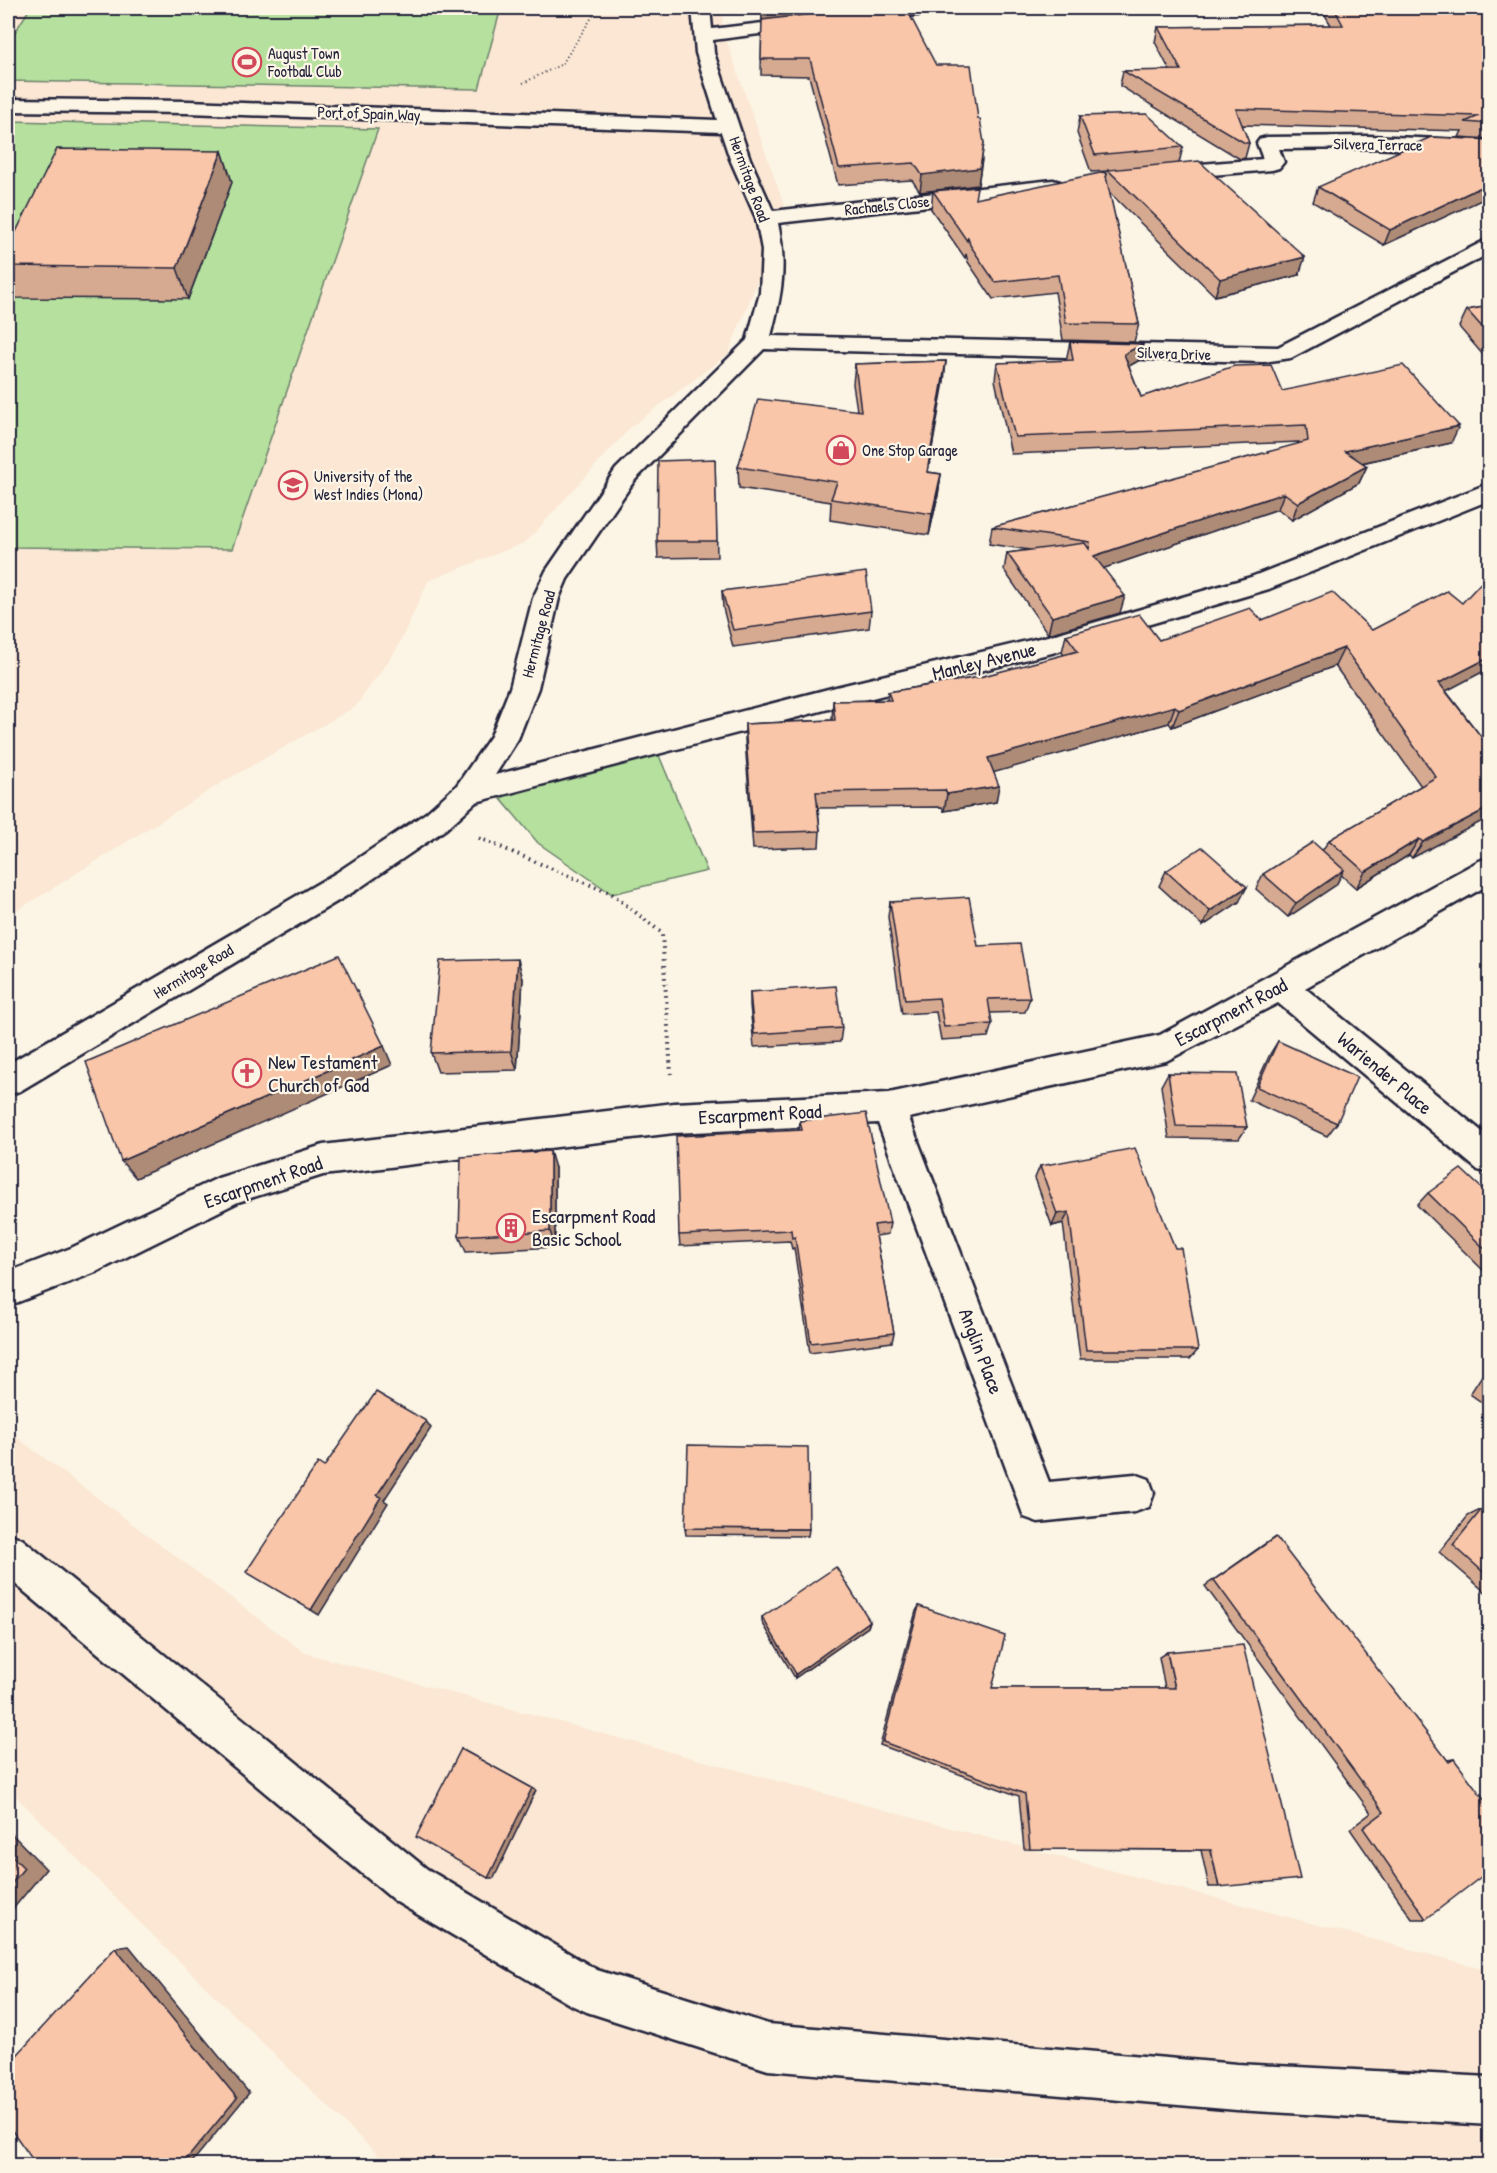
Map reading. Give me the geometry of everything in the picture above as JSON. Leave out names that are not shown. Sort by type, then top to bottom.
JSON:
[{"type":"street","name":"Hermitage Road","points":[[8,1081],[347,881],[436,821],[467,793],[504,739],[524,688],[546,598],[555,577],[625,476],[758,342],[771,293],[773,250],[766,218],[740,159],[705,52],[701,8]]},
{"type":"street","points":[[842,19],[934,8]]},
{"type":"street","points":[[704,36],[819,22]]},
{"type":"street","name":"Port of Spain Way","points":[[8,105],[200,108],[730,126]]},
{"type":"street","name":"Silvera Terrace","points":[[1139,174],[1272,164],[1274,162],[1267,143],[1369,142],[1490,147]]},
{"type":"street","name":"Rachaels Close","points":[[766,218],[1072,183]]},
{"type":"street","name":"Silvera Drive","points":[[758,342],[1263,355],[1283,353],[1490,244]]},
{"type":"street","name":"Manley Avenue","points":[[467,793],[836,697],[1053,644],[1260,583],[1490,491]]},
{"type":"street","name":"Escarpment Road","points":[[8,1289],[83,1260],[230,1189],[323,1160],[674,1118],[889,1108],[1166,1047],[1490,869]]},
{"type":"street","name":"Wariender Place","points":[[1280,986],[1490,1159]]},
{"type":"street","name":"Anglin Place","points":[[889,1108],[1038,1503],[1135,1493]]},
{"type":"street","points":[[8,1553],[411,1885],[586,1989],[768,2047],[1237,2087],[1490,2102]]},
{"type":"path","points":[[436,821],[612,894],[662,933],[674,1118]]},
{"type":"shaded area","name":"University of the West Indies (Mona)","points":[[8,8],[723,8],[722,28],[786,211],[728,354],[631,427],[526,542],[428,581],[397,649],[355,707],[223,782],[8,916]]},
{"type":"shaded area","points":[[8,1431],[305,1653],[962,1831],[1489,1970],[1489,2165],[388,2165],[139,1922],[8,1788]]},
{"type":"green space","name":"August Town Football Club","points":[[30,8],[501,8],[479,89],[8,81],[8,43]]},
{"type":"green space","points":[[8,121],[378,129],[232,549],[8,547]]},
{"type":"green space","points":[[653,741],[707,871],[612,894],[538,843],[496,793]]},
{"type":"building","points":[[862,8],[906,8],[936,65],[971,65],[978,119],[980,119],[984,143],[980,168],[922,175],[914,163],[839,168],[810,59],[761,59],[762,20]]},
{"type":"building","points":[[1334,8],[1490,8],[1490,124],[1465,122],[1479,116],[1236,109],[1249,143],[1245,143],[1123,71],[1181,70],[1158,27],[1343,25]]},
{"type":"building","points":[[1147,114],[1183,147],[1095,155],[1080,116]]},
{"type":"building","points":[[1431,137],[1490,140],[1490,183],[1390,230],[1318,187]]},
{"type":"building","points":[[57,149],[222,151],[177,268],[8,266],[8,248]]},
{"type":"building","points":[[1199,161],[1305,257],[1220,279],[1108,170]]},
{"type":"building","points":[[1105,172],[1139,324],[1066,323],[1058,275],[995,282],[970,245],[968,237],[967,241],[933,191],[977,187],[975,199]]},
{"type":"building","points":[[1490,306],[1490,336],[1467,310]]},
{"type":"building","points":[[1070,342],[1143,344],[1124,354],[1141,397],[1234,366],[1271,365],[1282,391],[1403,365],[1459,426],[1345,451],[1367,466],[1298,503],[1284,493],[1094,556],[1125,596],[1052,617],[1007,553],[1085,543],[1089,549],[1090,542],[992,527],[1308,441],[1306,425],[1015,437],[997,363],[1073,360]]},
{"type":"building","points":[[946,361],[927,472],[941,474],[932,514],[831,499],[837,482],[738,467],[758,399],[861,411],[855,364]]},
{"type":"building","points":[[715,459],[717,541],[657,541],[658,461]]},
{"type":"building","points":[[866,572],[871,611],[733,630],[722,591]]},
{"type":"building","points":[[1490,573],[1490,657],[1439,683],[1490,748],[1490,807],[1423,842],[1419,839],[1365,872],[1329,840],[1436,777],[1344,648],[1179,710],[1175,706],[988,758],[999,786],[947,794],[945,790],[816,792],[820,831],[753,833],[745,724],[835,720],[833,701],[891,700],[888,692],[980,677],[1078,651],[1066,635],[1139,614],[1159,640],[1250,608],[1262,620],[1332,592],[1372,630],[1447,591],[1462,603]]},
{"type":"building","points":[[1313,842],[1344,870],[1296,903],[1263,874]]},
{"type":"building","points":[[1202,847],[1247,887],[1210,911],[1166,871]]},
{"type":"building","points":[[969,897],[978,946],[1020,944],[1030,998],[988,999],[992,1024],[944,1027],[939,998],[905,1000],[890,902]]},
{"type":"building","name":"New Testament Church of God","points":[[339,955],[384,1046],[121,1161],[86,1062]]},
{"type":"building","points":[[518,959],[511,1051],[431,1053],[440,961]]},
{"type":"building","points":[[836,986],[842,1028],[754,1034],[750,992]]},
{"type":"building","points":[[1278,1041],[1357,1077],[1337,1123],[1257,1087]]},
{"type":"building","points":[[1168,1073],[1237,1074],[1247,1127],[1176,1126]]},
{"type":"building","points":[[866,1113],[890,1223],[874,1225],[894,1333],[811,1343],[795,1237],[792,1238],[791,1230],[679,1235],[676,1136],[802,1130],[800,1121]]},
{"type":"building","points":[[1135,1148],[1175,1248],[1181,1248],[1198,1350],[1086,1350],[1069,1212],[1057,1214],[1040,1166]]},
{"type":"building","name":"Escarpment Road Basic School","points":[[550,1151],[550,1231],[459,1236],[461,1157]]},
{"type":"building","points":[[1461,1169],[1490,1196],[1490,1254],[1428,1193]]},
{"type":"building","points":[[1490,1375],[1490,1389],[1483,1385]]},
{"type":"building","points":[[376,1392],[426,1421],[377,1495],[381,1497],[311,1610],[246,1572],[318,1463],[324,1467]]},
{"type":"building","points":[[688,1445],[808,1447],[809,1529],[685,1528]]},
{"type":"building","points":[[1482,1509],[1490,1515],[1490,1578],[1453,1545]]},
{"type":"building","points":[[1276,1537],[1449,1762],[1454,1759],[1490,1807],[1490,1870],[1426,1919],[1363,1828],[1384,1812],[1214,1580]]},
{"type":"building","points":[[836,1567],[870,1621],[796,1674],[762,1617]]},
{"type":"building","points":[[919,1606],[1005,1636],[992,1688],[1175,1688],[1167,1652],[1243,1645],[1300,1879],[1219,1887],[1211,1850],[1030,1849],[1025,1794],[883,1742]]},
{"type":"building","points":[[461,1749],[532,1788],[488,1878],[416,1837]]},
{"type":"building","points":[[8,1852],[24,1868],[8,1888]]},
{"type":"building","points":[[115,1948],[237,2098],[181,2166],[37,2166],[8,2125],[8,2065]]},
{"type":"place","name":"August Town Football Club","points":[[247,62]]},
{"type":"place","name":"One Stop Garage","points":[[841,450]]},
{"type":"place","name":"University of the West Indies (Mona)","points":[[293,485]]},
{"type":"place","name":"New Testament Church of God","points":[[247,1073]]},
{"type":"place","name":"Escarpment Road Basic School","points":[[511,1228]]}]
